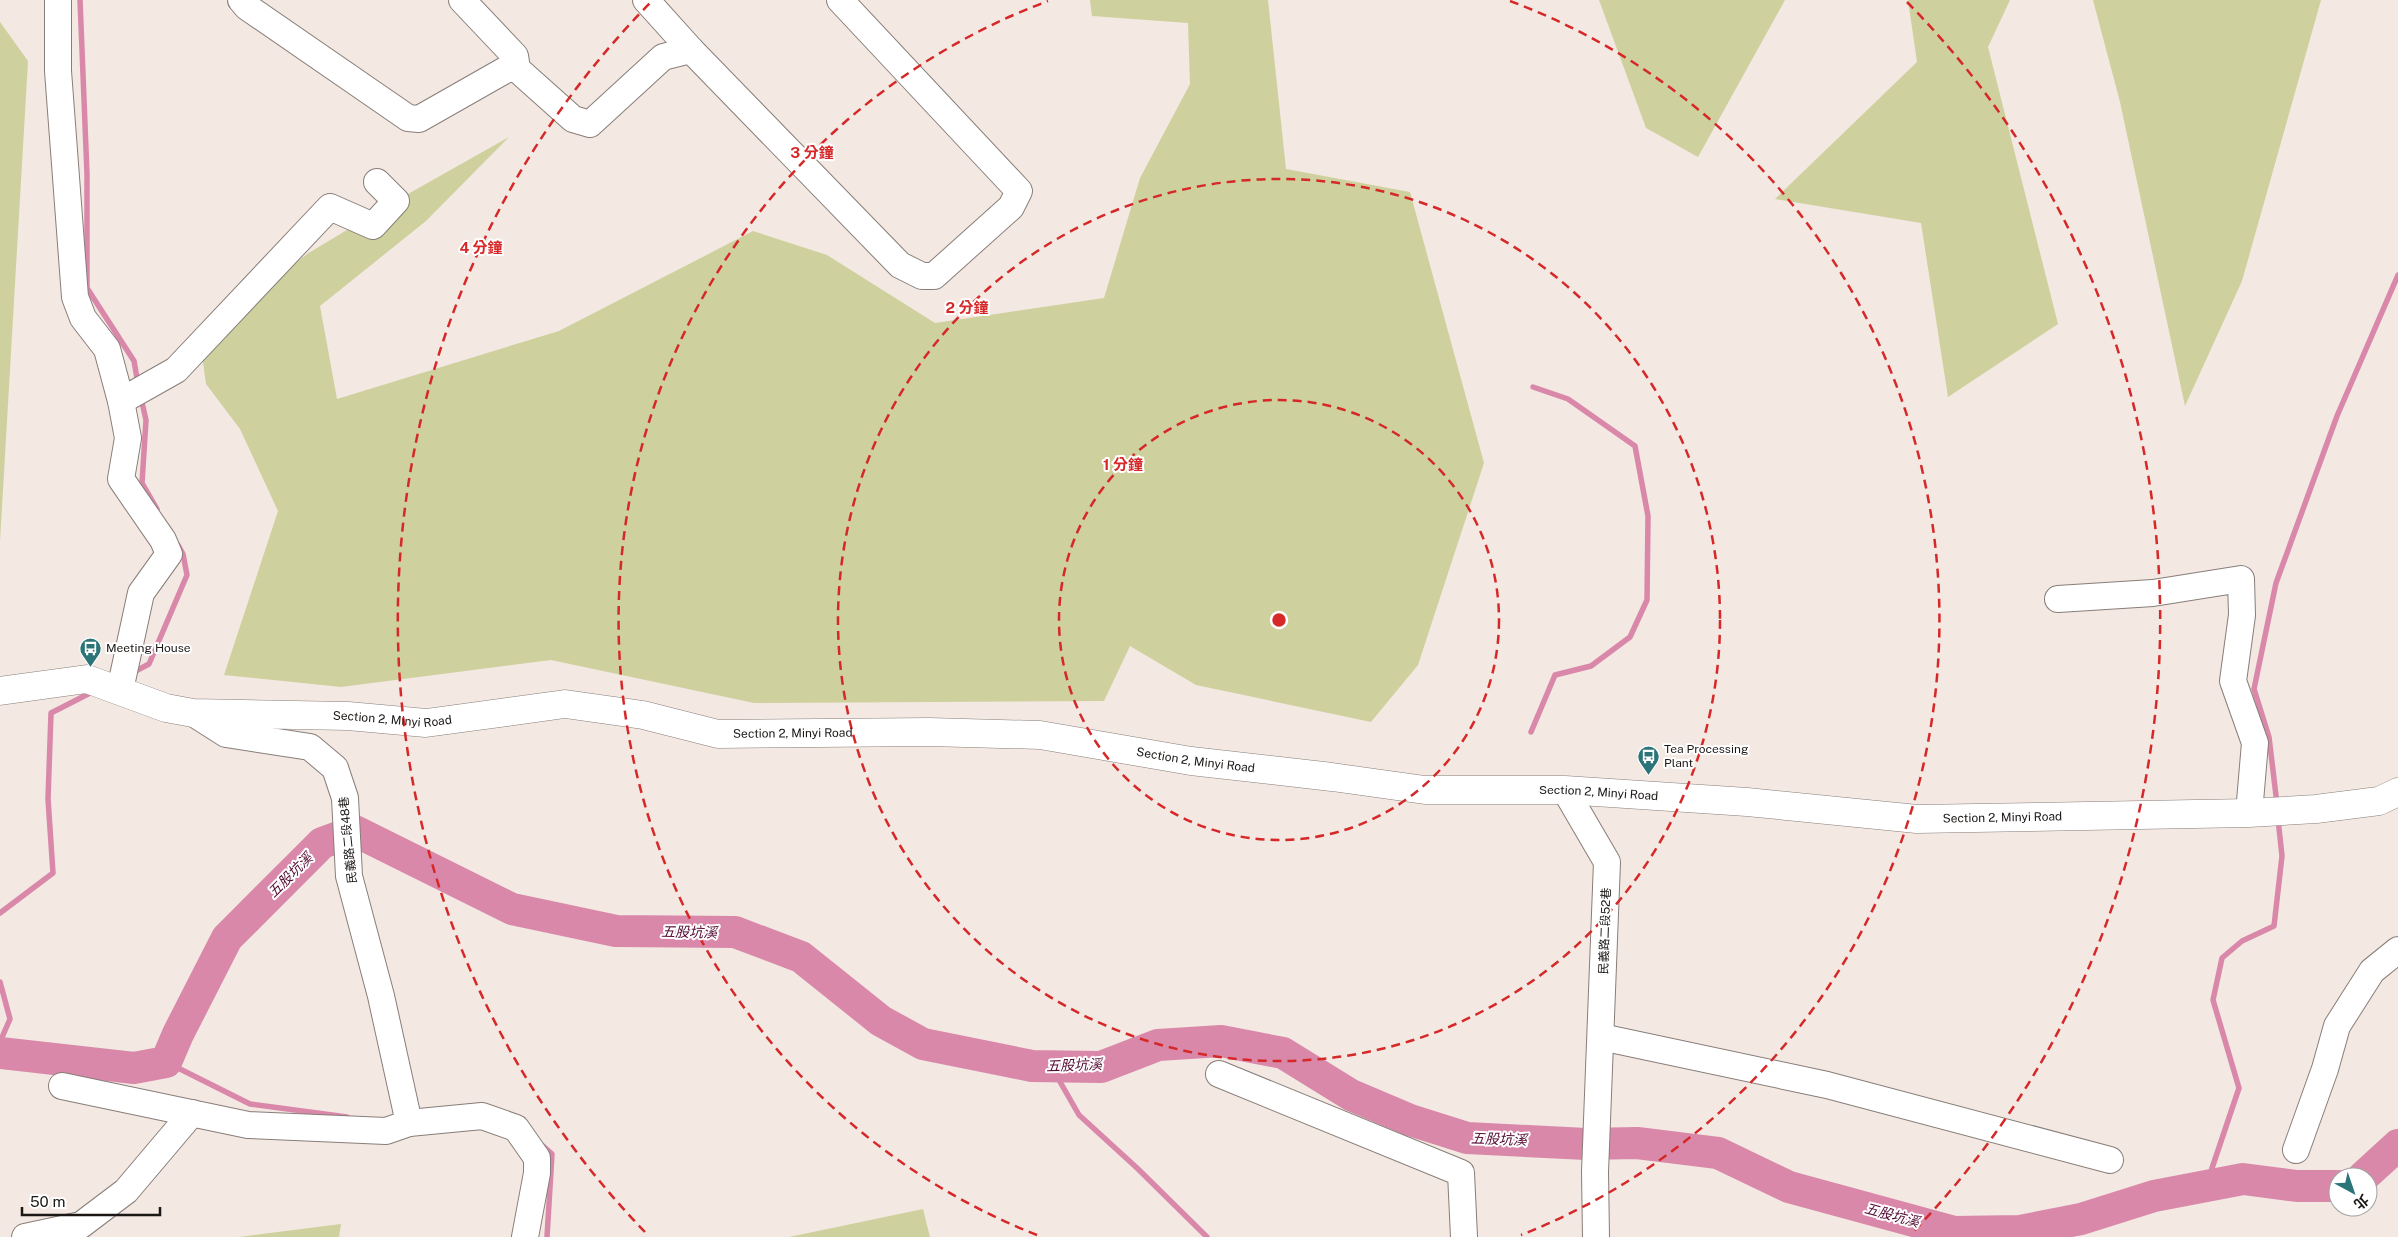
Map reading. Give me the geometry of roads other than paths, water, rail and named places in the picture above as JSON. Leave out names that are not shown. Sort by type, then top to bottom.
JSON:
[{"type":"main road","name":"Section 2, Minyi Road","points":[[0,691],[87,679],[166,708],[193,713],[348,716],[426,723],[565,704],[643,715],[718,734],[929,732],[1040,735],[1191,761],[1332,777],[1424,790],[1565,790],[1747,802],[1917,819],[2268,812],[2379,802],[2398,792]]},
{"type":"street","points":[[58,0],[58,71],[75,297],[83,318],[107,349],[121,401],[128,438],[122,479],[163,540],[169,554],[142,593],[115,688]]},
{"type":"street","points":[[241,0],[247,7],[408,118],[419,119],[506,69],[517,69]]},
{"type":"street","points":[[462,0],[515,56],[517,69],[573,119],[590,124],[663,57],[691,50]]},
{"type":"street","points":[[646,0],[691,50],[900,265],[922,276],[934,276],[1011,207],[1019,191],[840,0]]},
{"type":"street","points":[[121,401],[176,370],[330,207],[373,226],[396,201],[377,182]]},
{"type":"street","points":[[2058,599],[2153,593],[2241,579],[2242,615],[2233,681],[2255,742],[2268,812]]},
{"type":"street","name":"民義路二段48巷","points":[[193,713],[226,734],[310,747],[335,768],[345,798],[349,876],[381,996],[409,1123]]},
{"type":"street","name":"民義路二段52巷","points":[[1565,790],[1607,862],[1600,1083],[1595,1172],[1596,1237]]},
{"type":"street","points":[[2296,1150],[2325,1069],[2337,1026],[2372,971],[2398,950]]},
{"type":"street","points":[[1601,1037],[1827,1085],[2110,1160]]},
{"type":"street","points":[[1219,1074],[1461,1173],[1464,1237]]},
{"type":"street","points":[[62,1086],[248,1125],[386,1131],[409,1123],[482,1116],[516,1128],[537,1158],[537,1173],[525,1237]]},
{"type":"street","points":[[25,1237],[81,1226],[126,1191],[192,1113]]},
{"type":"waterway","points":[[80,0],[87,174],[87,288],[134,361],[138,384]]},
{"type":"waterway","points":[[2277,804],[2269,737],[2254,689],[2276,583],[2337,416],[2398,275]]},
{"type":"waterway","points":[[1531,732],[1555,675],[1591,666],[1630,637],[1647,600],[1648,516],[1635,446],[1568,399],[1533,387]]},
{"type":"waterway","points":[[141,398],[146,420],[142,483],[157,509]]},
{"type":"waterway","points":[[132,673],[149,664],[187,575],[183,554],[178,545]]},
{"type":"waterway","points":[[0,913],[53,873],[48,799],[51,713],[94,691]]},
{"type":"waterway","points":[[2206,1186],[2239,1088],[2213,1000],[2222,958],[2242,941],[2274,926],[2282,856],[2278,819]]},
{"type":"waterway","name":"五股坑溪","points":[[0,1053],[134,1068],[166,1062],[178,1034],[227,938],[322,843],[355,831],[512,909],[616,931],[735,932],[801,957],[881,1021],[923,1044],[1032,1066],[1101,1067],[1158,1045],[1221,1041],[1283,1053],[1351,1095],[1410,1120],[1467,1138],[1586,1144],[1637,1143],[1718,1153],[1789,1187],[1954,1232],[2020,1231],[2081,1219],[2154,1196],[2243,1179],[2297,1186],[2328,1186]]},
{"type":"waterway","points":[[0,982],[10,1019],[0,1042]]},
{"type":"waterway","points":[[166,1062],[250,1104],[347,1117]]},
{"type":"waterway","points":[[1051,1066],[1079,1115],[1137,1168],[1207,1237]]},
{"type":"waterway","name":"五股坑溪","points":[[2374,1167],[2398,1145]]},
{"type":"waterway","points":[[543,1146],[552,1154],[547,1237]]},
{"type":"waterway","name":"五股坑溪","points":[[1969,1231],[1971,1237]]},
{"type":"place","name":"Meeting House","points":[[90,667]]},
{"type":"place","name":"Tea Processing Plant","points":[[1648,775]]}]
